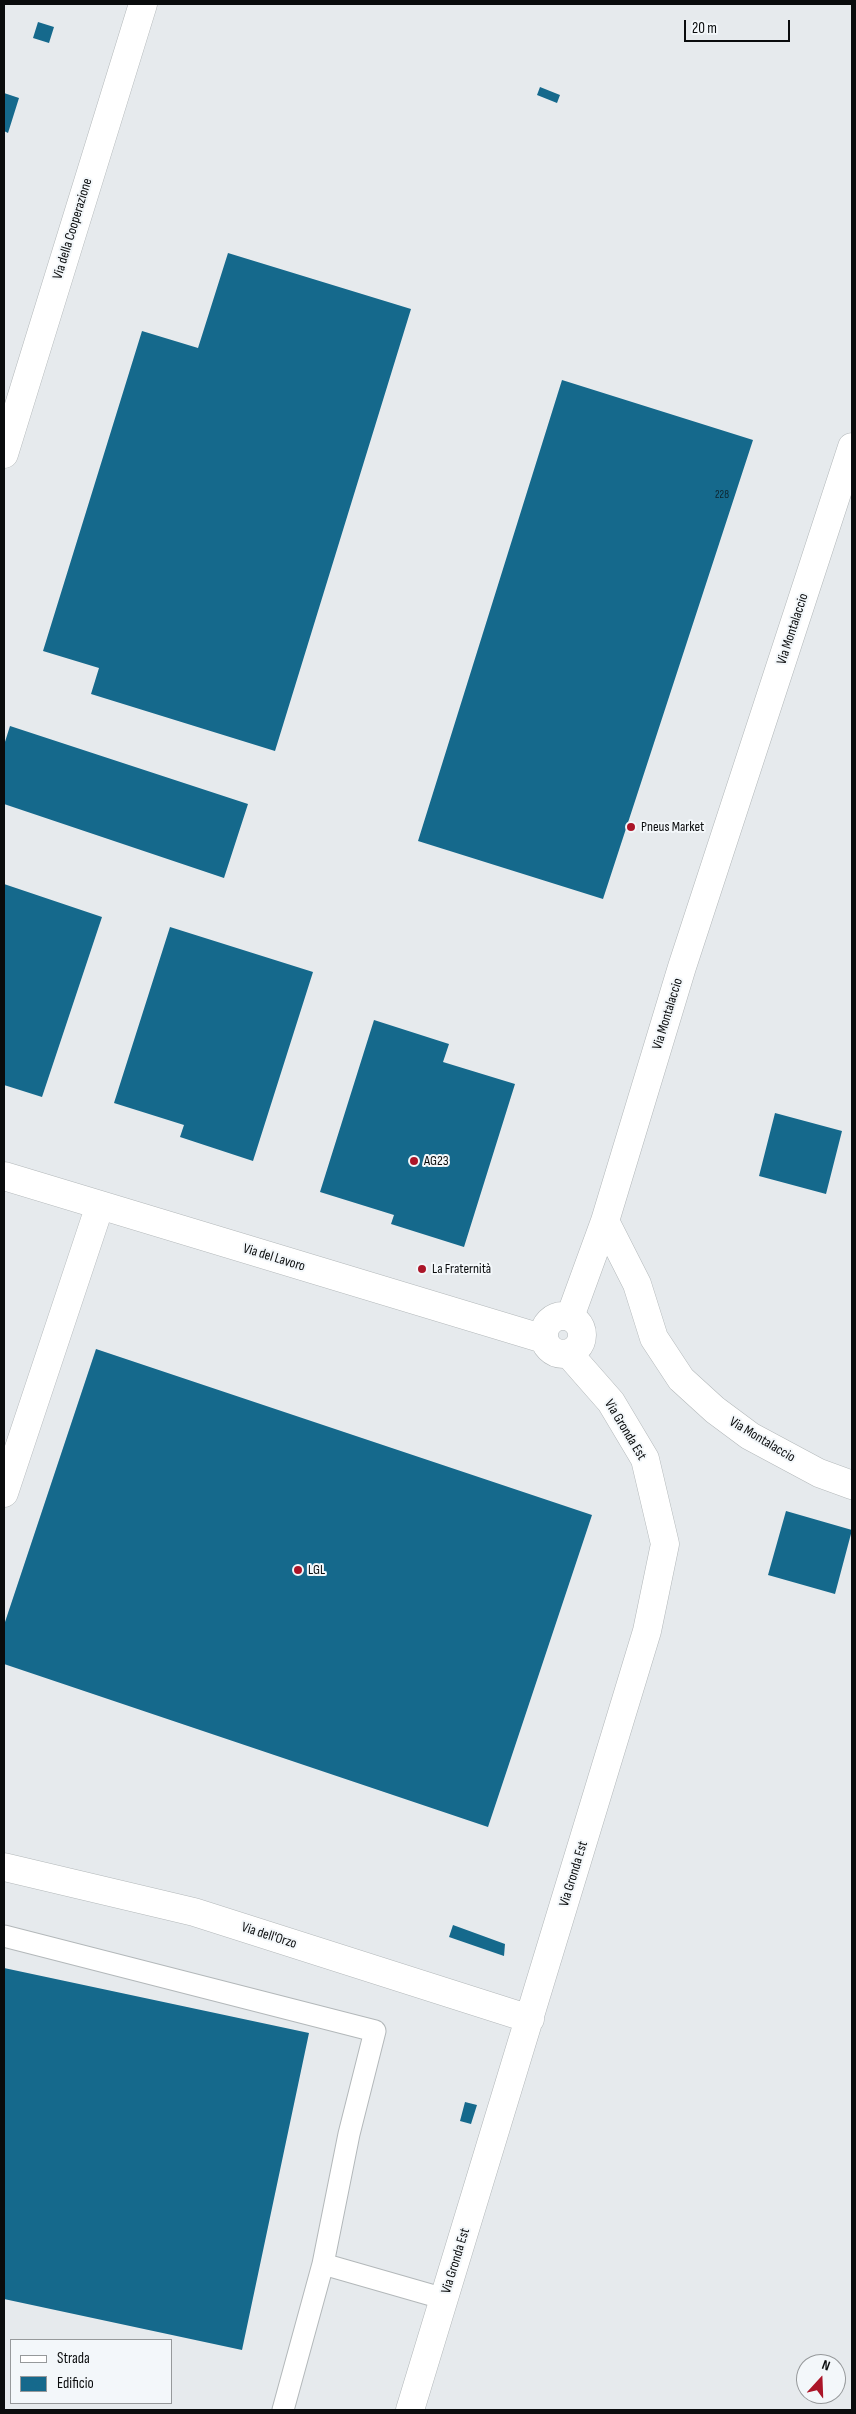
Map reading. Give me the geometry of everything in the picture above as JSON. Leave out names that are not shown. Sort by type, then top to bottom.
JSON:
[{"type":"street","name":"Via della Cooperazione","points":[[4,454],[143,4]]},
{"type":"street","name":"Via Montalaccio","points":[[852,447],[847,481],[685,958],[604,1221],[637,1284],[654,1338],[681,1379],[715,1410],[750,1436],[819,1472],[852,1485]]},
{"type":"street","name":"Via del Lavoro","points":[[4,1176],[544,1339]]},
{"type":"street","points":[[4,1493],[100,1205]]},
{"type":"street","points":[[570,1317],[604,1221]]},
{"type":"street","points":[[544,1339],[545,1327],[548,1322],[558,1316],[570,1317],[579,1324],[582,1336],[578,1347],[568,1353]]},
{"type":"street","name":"Via Gronda Est","points":[[410,2410],[648,1631],[665,1544],[645,1460],[611,1402],[568,1353],[562,1354],[551,1350],[544,1339]]},
{"type":"street","name":"Via dell'Orzo","points":[[4,1866],[194,1912],[530,2019]]},
{"type":"lane","points":[[4,1936],[375,2031],[349,2134],[323,2264],[283,2410]]},
{"type":"lane","points":[[323,2264],[445,2299]]},
{"type":"building","points":[[38,22],[54,27],[49,43],[33,38]]},
{"type":"building","points":[[540,87],[560,95],[557,103],[537,95]]},
{"type":"building","points":[[4,93],[19,98],[8,133],[4,131]]},
{"type":"building","points":[[228,253],[411,309],[275,751],[91,694],[99,668],[43,651],[142,331],[198,348]]},
{"type":"building","points":[[562,380],[753,440],[603,899],[418,841]]},
{"type":"building","points":[[10,726],[248,804],[224,878],[4,804],[4,745]]},
{"type":"building","points":[[4,884],[102,917],[42,1097],[4,1085]]},
{"type":"building","points":[[170,927],[313,972],[253,1161],[180,1137],[184,1125],[114,1103]]},
{"type":"building","points":[[374,1020],[449,1044],[443,1062],[515,1084],[464,1247],[391,1224],[394,1215],[320,1192]]},
{"type":"building","points":[[775,1113],[842,1131],[826,1194],[759,1176]]},
{"type":"building","name":"LGL","points":[[96,1349],[592,1515],[488,1827],[4,1664],[4,1625]]},
{"type":"building","points":[[786,1511],[852,1530],[835,1594],[768,1575]]},
{"type":"building","points":[[453,1925],[505,1944],[504,1956],[449,1937]]},
{"type":"building","points":[[4,1968],[309,2033],[242,2350],[4,2299]]},
{"type":"building","points":[[465,2102],[477,2105],[471,2124],[460,2121]]},
{"type":"place","name":"Pneus Market","points":[[631,827]]},
{"type":"place","name":"AG23","points":[[414,1161]]},
{"type":"place","name":"La Fraternità","points":[[422,1269]]},
{"type":"place","name":"LGL","points":[[298,1570]]}]
